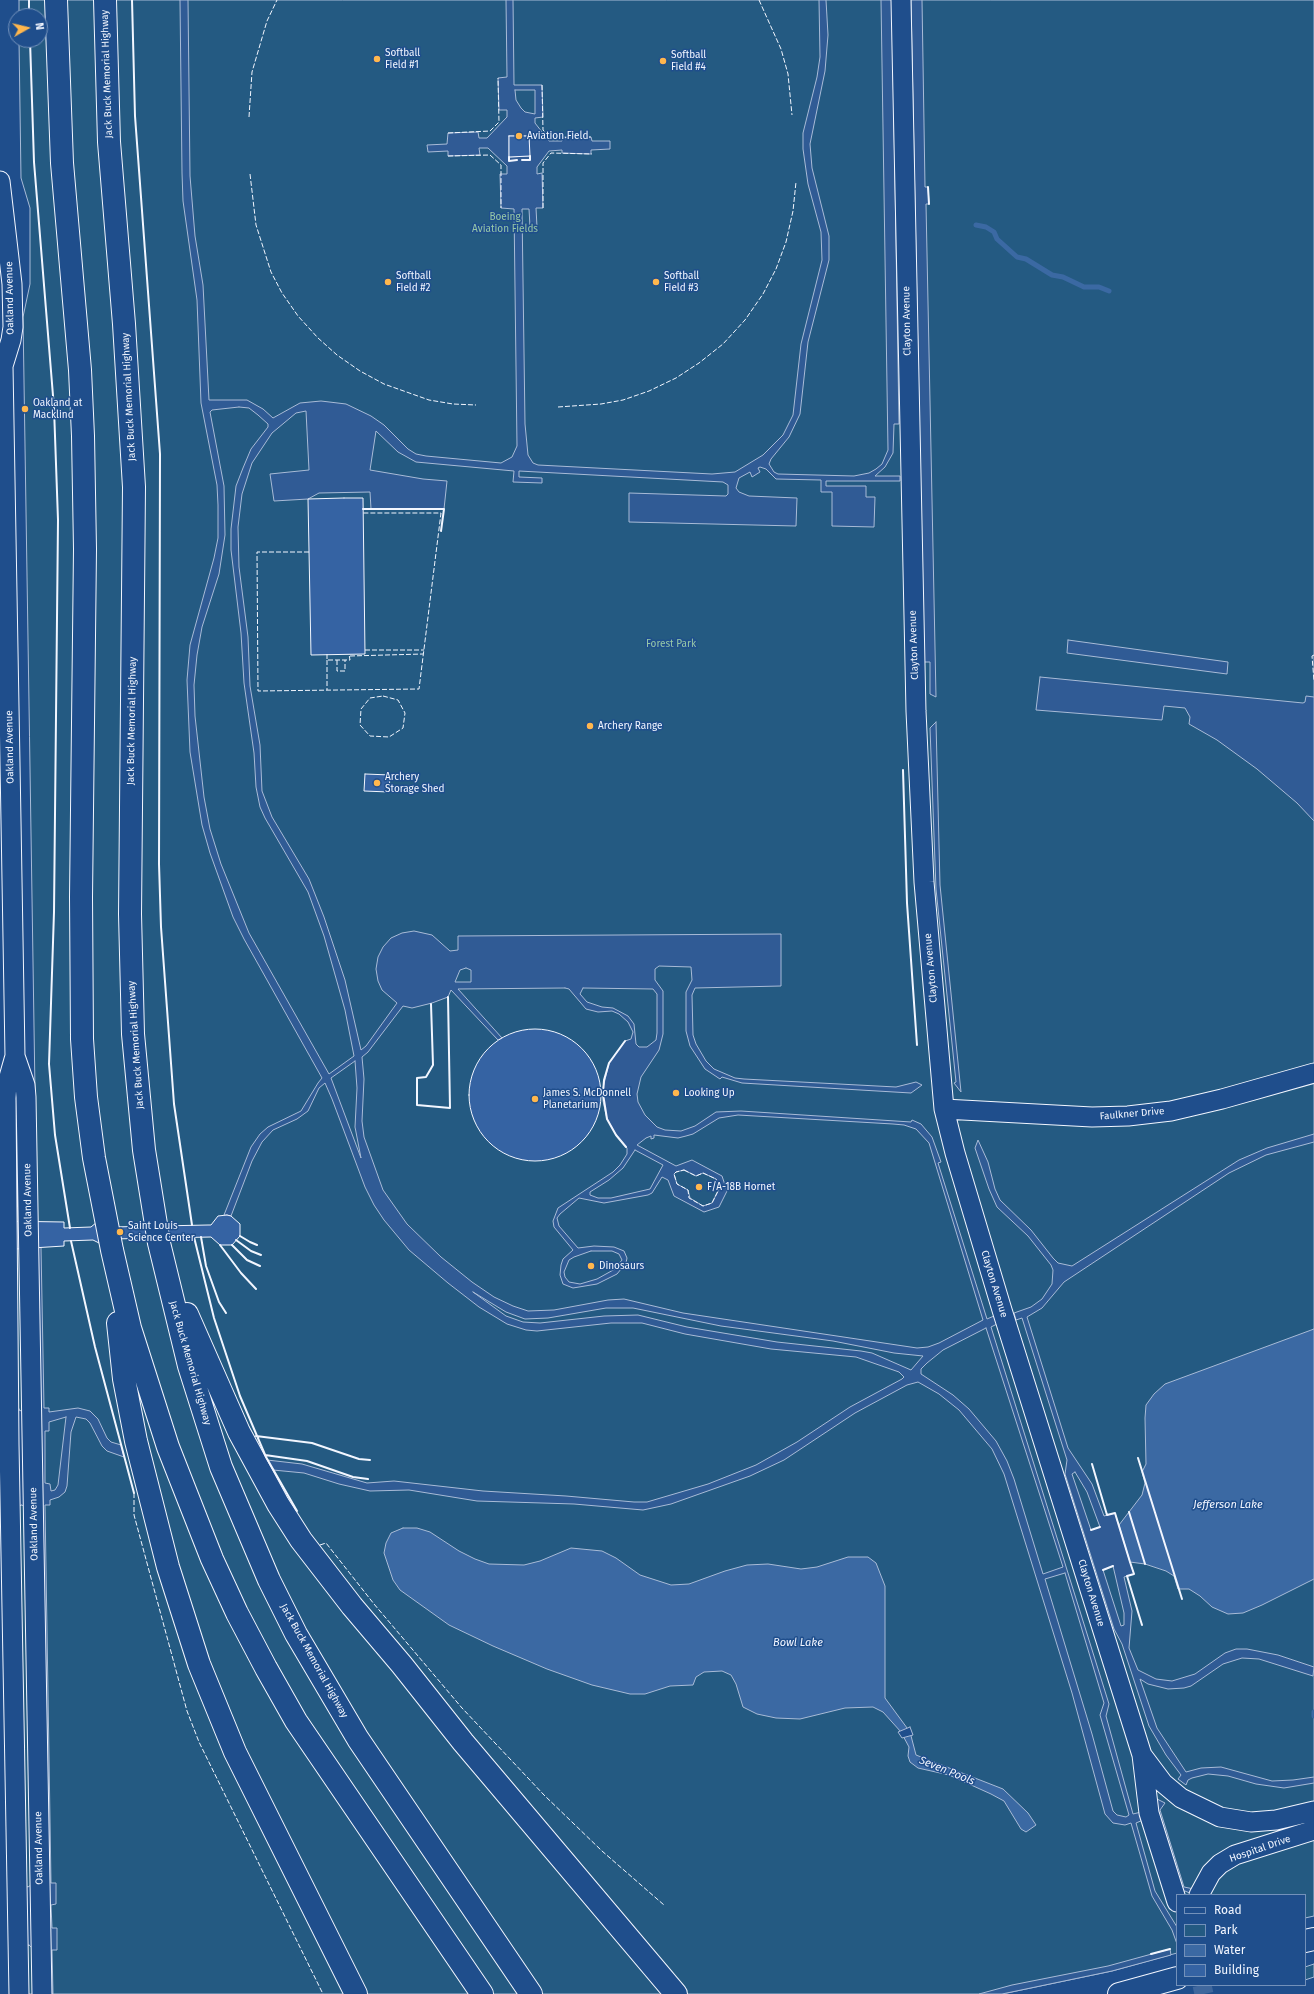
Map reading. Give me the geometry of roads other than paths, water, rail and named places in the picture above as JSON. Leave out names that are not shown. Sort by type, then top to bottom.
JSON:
[{"type":"main road","points":[[56,0],[62,163],[80,370],[84,443],[85,550],[81,927],[82,1039],[86,1097],[94,1158],[112,1250],[130,1328],[168,1447],[212,1559],[238,1613],[296,1721],[482,1994]]},
{"type":"main road","name":"Jack Buck Memorial Highway","points":[[105,0],[109,142],[124,324],[133,479],[130,868],[133,1034],[144,1150],[159,1243],[189,1366],[221,1467],[276,1594],[304,1647],[358,1739],[532,1994]]},
{"type":"main road","points":[[159,1243],[187,1314],[239,1432],[274,1498],[301,1540],[348,1601],[463,1742],[676,1994]]},
{"type":"main road","points":[[112,1250],[124,1379],[136,1441],[168,1567],[184,1618],[212,1698],[235,1752],[356,1994]]},
{"type":"main road","points":[[1119,1994],[1176,1978]]},
{"type":"street","name":"Clayton Avenue","points":[[901,0],[916,711],[924,882],[944,1109],[955,1153],[1000,1302],[1142,1755],[1149,1813],[1176,1899]]},
{"type":"street","name":"Oakland Avenue","points":[[0,181],[10,254],[12,299],[11,340],[1,364],[16,1056],[25,1085],[26,1097],[42,1994]]},
{"type":"street","name":"Oakland Avenue","points":[[16,1056],[7,1084],[6,1098],[5,1472],[19,1994]]},
{"type":"street","name":"Faulkner Drive","points":[[944,1109],[1092,1117],[1128,1116],[1171,1111],[1222,1099],[1314,1073]]},
{"type":"street","points":[[5,1444],[24,1451],[32,1458],[16,1471],[5,1472]]},
{"type":"street","points":[[1142,1755],[1164,1783],[1181,1798],[1220,1817],[1251,1822],[1276,1820],[1314,1811]]},
{"type":"street","name":"Hospital Drive","points":[[1200,1894],[1210,1873],[1220,1864],[1235,1855],[1314,1830]]},
{"type":"water","name":"Jefferson Lake","points":[[1314,1329],[1314,1579],[1243,1613],[1228,1614],[1212,1607],[1200,1596],[1189,1589],[1178,1589],[1174,1576],[1166,1571],[1145,1564],[1130,1562],[1119,1525],[1142,1495],[1145,1483],[1142,1472],[1146,1464],[1146,1405],[1154,1394],[1165,1384]]},
{"type":"water","name":"Bowl Lake","points":[[403,1528],[417,1528],[430,1532],[459,1551],[489,1564],[524,1565],[540,1561],[571,1548],[602,1551],[616,1558],[640,1575],[671,1585],[689,1584],[747,1565],[768,1564],[801,1569],[817,1567],[848,1557],[868,1557],[876,1563],[885,1586],[885,1698],[910,1732],[916,1755],[1003,1789],[1028,1813],[1036,1825],[1026,1832],[1021,1829],[1004,1801],[949,1775],[918,1768],[910,1762],[908,1756],[909,1747],[901,1732],[883,1712],[873,1707],[845,1708],[800,1719],[776,1718],[757,1714],[743,1707],[736,1684],[731,1675],[722,1671],[704,1672],[696,1677],[693,1685],[670,1686],[645,1694],[630,1694],[592,1685],[547,1669],[493,1646],[449,1625],[400,1590],[393,1580],[384,1553],[386,1543],[391,1533]]},
{"type":"waterway","points":[[976,225],[986,227],[994,232],[997,239],[1017,257],[1026,259],[1052,275],[1063,277],[1084,287],[1099,287],[1109,291]]},
{"type":"tunnel","points":[[1202,1986],[1204,1994]]},
{"type":"place","name":"Softball Field #1","points":[[377,59]]},
{"type":"place","name":"Softball Field #4","points":[[663,61]]},
{"type":"place","name":"Aviation Field","points":[[519,136]]},
{"type":"place","name":"Softball Field #2","points":[[388,282]]},
{"type":"place","name":"Softball Field #3","points":[[656,282]]},
{"type":"place","name":"Oakland at Macklind","points":[[25,409]]},
{"type":"place","name":"Archery Range","points":[[590,726]]},
{"type":"place","name":"Archery Storage Shed","points":[[377,783]]},
{"type":"place","name":"Looking Up","points":[[676,1093]]},
{"type":"place","name":"James S. McDonnell Planetarium","points":[[535,1099]]},
{"type":"place","name":"F/A-18B Hornet","points":[[699,1187]]},
{"type":"place","name":"Saint Louis Science Center","points":[[120,1232]]},
{"type":"place","name":"Dinosaurs","points":[[591,1266]]},
{"type":"park label","name":"Boeing Aviation Fields","points":[[505,222]]},
{"type":"park label","name":"Forest Park","points":[[671,644]]},
{"type":"water label","name":"Seven Pools","points":[[947,1771]]}]
